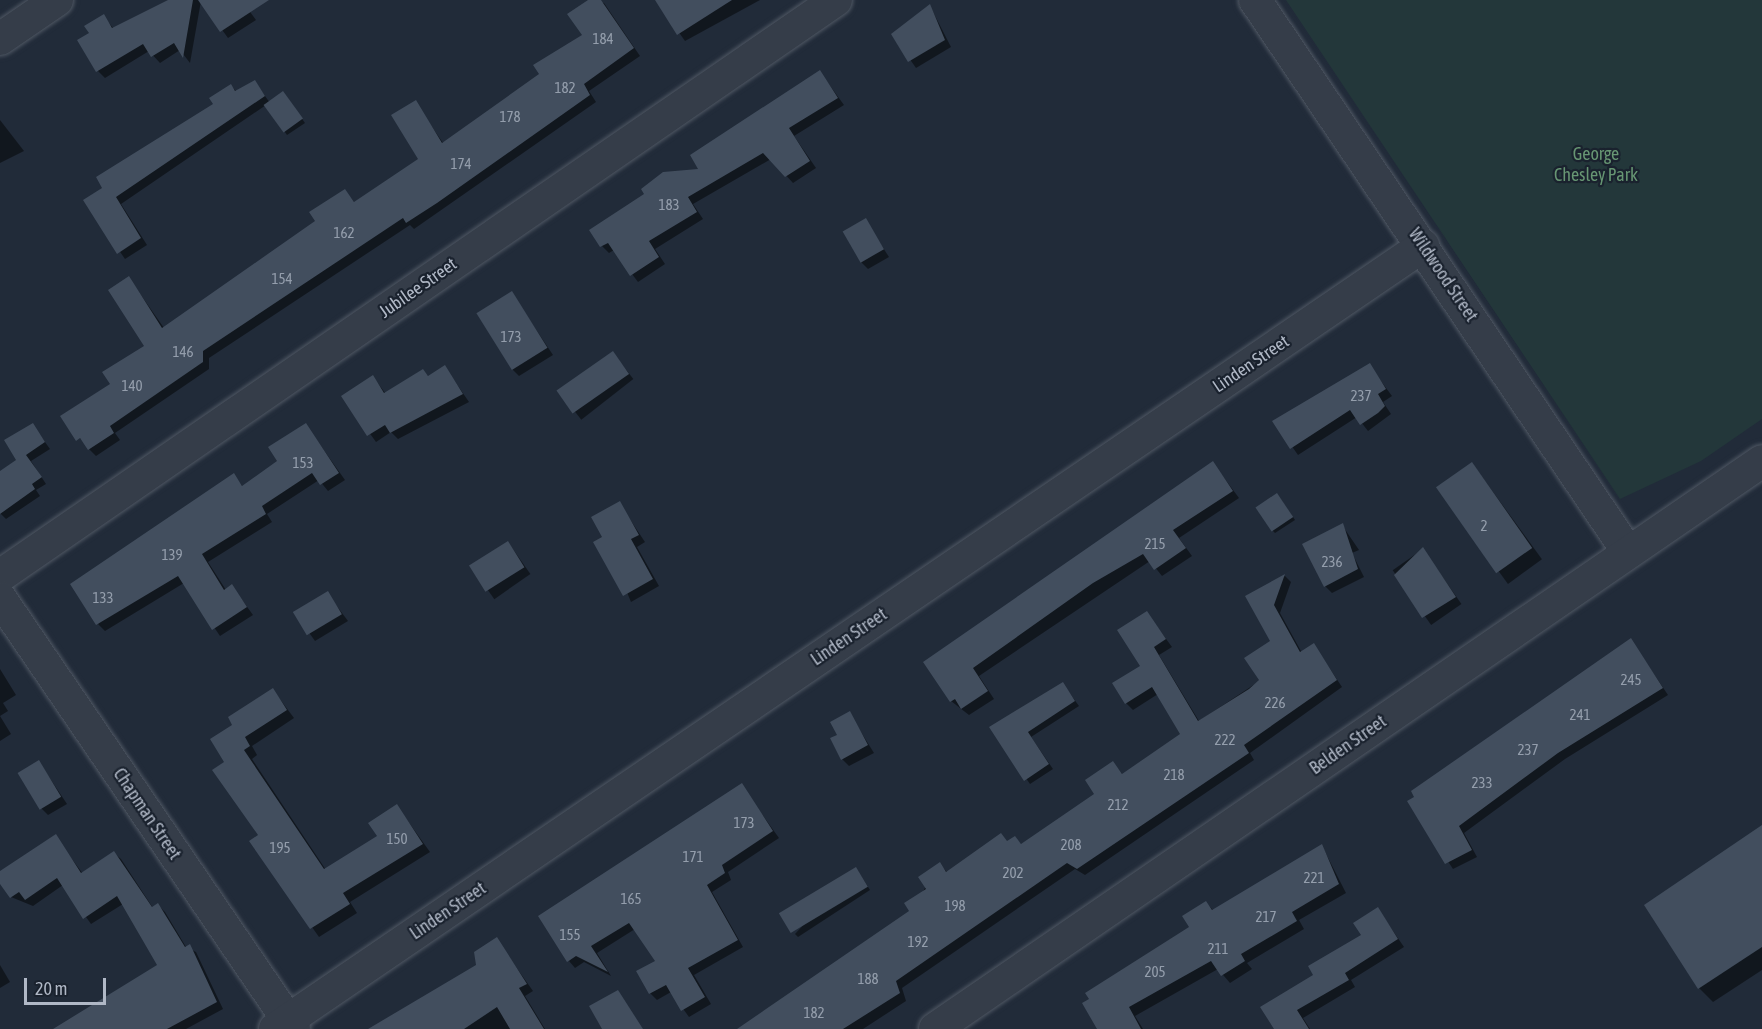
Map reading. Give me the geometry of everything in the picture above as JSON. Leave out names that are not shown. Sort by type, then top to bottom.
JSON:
[{"type":"street","points":[[0,39],[57,0]]},
{"type":"street","name":"Wildwood Street","points":[[1255,0],[1424,246],[1628,552]]},
{"type":"street","name":"Jubilee Street","points":[[0,576],[825,3]]},
{"type":"street","name":"Linden Street","points":[[286,1026],[1424,246]]},
{"type":"street","name":"Belden Street","points":[[935,1029],[1762,461]]},
{"type":"street","name":"Chapman Street","points":[[0,598],[286,1026]]},
{"type":"green space","name":"George Chesley Park","points":[[1286,0],[1762,0],[1762,419],[1701,461],[1620,499]]},
{"type":"building","points":[[168,0],[193,0],[183,58],[174,43],[151,57],[143,44],[96,72],[77,40],[89,33],[84,26],[104,14],[112,28]]},
{"type":"building","points":[[198,0],[269,0],[220,32]]},
{"type":"building","points":[[588,0],[601,0],[634,48],[584,84],[590,95],[437,203],[406,223],[403,218],[203,351],[203,362],[110,426],[114,433],[88,450],[80,438],[76,441],[60,416],[110,384],[102,372],[144,346],[108,290],[129,276],[162,328],[315,221],[309,212],[345,189],[354,202],[418,159],[391,115],[416,100],[442,143],[539,74],[533,65],[582,35],[567,14]]},
{"type":"building","points":[[655,0],[732,0],[677,35]]},
{"type":"building","points":[[930,4],[945,40],[908,62],[891,34]]},
{"type":"building","points":[[820,70],[838,98],[789,128],[810,161],[785,177],[763,153],[688,197],[697,212],[649,241],[659,257],[630,276],[608,243],[600,247],[589,230],[644,194],[641,189],[663,172],[698,169],[690,155]]},
{"type":"building","points":[[255,80],[265,96],[116,197],[141,238],[117,254],[83,200],[102,188],[96,177],[213,104],[209,98],[231,84],[235,91]]},
{"type":"building","points":[[283,91],[303,119],[284,133],[264,105]]},
{"type":"building","points":[[866,218],[884,249],[861,263],[843,232]]},
{"type":"building","points":[[512,291],[548,348],[512,370],[476,313]]},
{"type":"building","points":[[613,351],[629,374],[573,414],[556,391]]},
{"type":"building","points":[[1370,363],[1386,389],[1378,394],[1385,406],[1360,425],[1350,410],[1290,449],[1272,421]]},
{"type":"building","points":[[445,365],[463,394],[390,433],[385,425],[367,436],[341,396],[373,375],[384,393],[423,369],[428,376]]},
{"type":"building","points":[[33,423],[45,442],[26,455],[42,477],[32,484],[35,489],[0,514],[0,471],[16,460],[4,440]]},
{"type":"building","points":[[306,423],[339,473],[320,485],[312,473],[262,506],[266,514],[202,554],[224,590],[232,584],[247,607],[212,630],[178,576],[96,625],[70,584],[234,473],[242,486],[277,461],[268,447]]},
{"type":"building","points":[[1213,461],[1233,491],[1173,530],[1186,548],[1154,570],[1143,554],[1093,583],[973,668],[988,691],[961,709],[955,699],[950,702],[923,662]]},
{"type":"building","points":[[1472,462],[1532,548],[1496,573],[1436,487]]},
{"type":"building","points":[[1277,493],[1293,517],[1272,532],[1255,508]]},
{"type":"building","points":[[620,501],[639,535],[631,539],[653,579],[623,596],[593,542],[602,537],[591,517]]},
{"type":"building","points":[[1343,523],[1358,569],[1324,587],[1302,544]]},
{"type":"building","points":[[508,541],[524,567],[485,592],[469,565]]},
{"type":"building","points":[[1423,547],[1456,597],[1422,618],[1394,575]]},
{"type":"building","points":[[1285,574],[1274,605],[1300,652],[1314,643],[1337,680],[1244,745],[1249,753],[1077,869],[1067,863],[896,981],[900,993],[843,1029],[737,1029],[909,911],[904,903],[926,889],[918,877],[940,862],[946,872],[1001,833],[1007,841],[1015,836],[1021,844],[1094,794],[1085,780],[1113,761],[1122,774],[1180,734],[1152,687],[1125,704],[1112,683],[1140,666],[1117,630],[1147,611],[1166,639],[1154,647],[1198,721],[1249,689],[1259,680],[1244,658],[1270,641],[1245,596]]},
{"type":"building","points":[[328,591],[342,614],[307,635],[293,612]]},
{"type":"building","points":[[1631,638],[1663,688],[1558,753],[1459,826],[1472,850],[1445,864],[1407,801],[1414,797],[1411,791]]},
{"type":"building","points":[[1063,682],[1075,701],[1028,732],[1049,764],[1024,781],[989,727]]},
{"type":"building","points":[[273,688],[287,710],[245,737],[250,746],[244,750],[324,869],[377,836],[368,823],[397,804],[423,844],[343,893],[350,904],[310,929],[249,841],[258,835],[212,770],[224,762],[210,739],[232,725],[228,717]]},
{"type":"building","points":[[850,711],[868,745],[841,760],[830,738],[837,735],[830,722]]},
{"type":"building","points":[[39,760],[61,797],[40,810],[18,773]]},
{"type":"building","points":[[742,783],[773,831],[722,865],[725,873],[707,885],[738,940],[688,968],[705,997],[681,1011],[666,985],[649,994],[636,971],[655,961],[629,923],[591,946],[608,972],[576,956],[567,962],[538,916]]},
{"type":"building","points":[[1762,825],[1762,947],[1698,989],[1644,905]]},
{"type":"building","points":[[56,834],[81,873],[114,851],[152,907],[158,903],[185,947],[190,944],[217,1002],[167,1029],[53,1029],[157,965],[117,896],[83,919],[57,878],[25,900],[19,892],[10,898],[0,884],[0,871]]},
{"type":"building","points":[[1322,844],[1339,884],[1292,912],[1297,921],[1241,954],[1245,961],[1221,976],[1211,961],[1129,1007],[1141,1029],[1097,1029],[1082,1003],[1089,999],[1085,993],[1189,927],[1182,916],[1206,901],[1212,910]]},
{"type":"building","points":[[856,867],[868,887],[791,933],[779,913]]},
{"type":"building","points":[[1378,907],[1398,939],[1345,973],[1349,980],[1297,1010],[1309,1029],[1274,1029],[1260,1007],[1313,975],[1308,966],[1361,935],[1353,923]]},
{"type":"building","points":[[497,937],[527,984],[519,988],[544,1029],[510,1029],[497,1007],[464,1029],[368,1029],[476,965],[474,952]]},
{"type":"building","points":[[618,990],[643,1029],[602,1029],[589,1006]]}]
